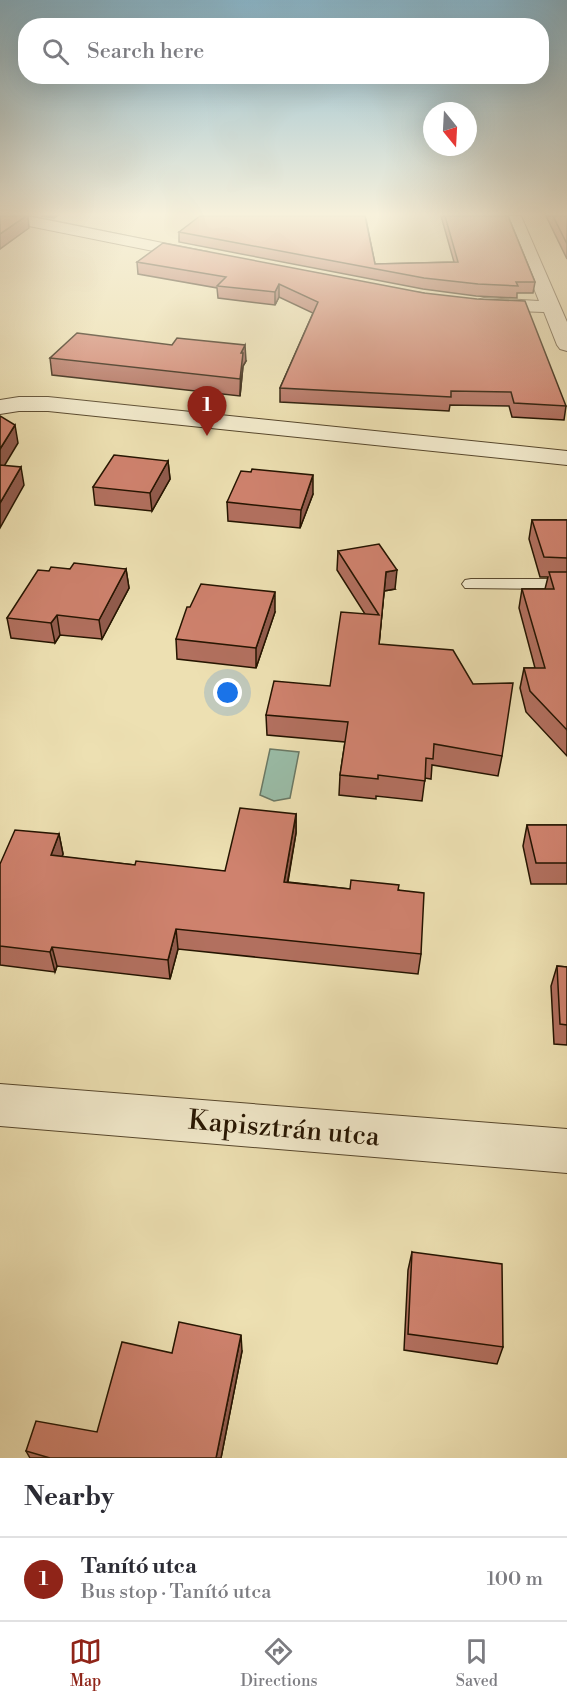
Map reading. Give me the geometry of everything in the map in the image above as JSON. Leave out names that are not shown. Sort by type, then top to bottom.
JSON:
[{"type":"street","points":[[541,284],[567,345]]},
{"type":"street","points":[[466,303],[551,307]]},
{"type":"street","points":[[0,407],[19,404],[48,404],[567,458]]},
{"type":"street","name":"Kapisztrán utca","points":[[0,1106],[567,1151]]},
{"type":"lane","points":[[471,584],[567,584]]},
{"type":"shaded area","points":[[270,749],[299,752],[290,798],[274,801],[260,795]]},
{"type":"building","points":[[219,284],[279,284],[275,292],[217,286]]},
{"type":"building","points":[[279,284],[377,284],[424,293],[525,301],[566,406],[514,403],[511,392],[451,391],[451,397],[280,388],[318,302]]},
{"type":"building","points":[[479,284],[517,284],[518,286]]},
{"type":"building","points":[[77,333],[172,345],[177,338],[245,345],[241,353],[243,353],[240,379],[50,358]]},
{"type":"building","points":[[0,416],[15,425],[0,449]]},
{"type":"building","points":[[114,455],[168,461],[150,493],[93,487]]},
{"type":"building","points":[[0,465],[21,467],[0,503]]},
{"type":"building","points":[[252,469],[313,475],[301,510],[227,502],[241,471],[251,472]]},
{"type":"building","points":[[532,520],[567,520],[567,558],[544,557]]},
{"type":"building","points":[[379,544],[397,570],[386,572],[379,644],[453,650],[473,684],[513,683],[502,756],[434,744],[433,759],[426,758],[425,781],[378,775],[378,779],[340,775],[348,722],[266,715],[274,681],[330,686],[341,612],[379,615],[338,551]]},
{"type":"building","points":[[74,563],[126,569],[99,620],[57,615],[51,623],[7,618],[38,570],[49,571],[51,567],[70,569]]},
{"type":"building","points":[[549,572],[567,572],[567,730],[530,691],[524,668],[545,668],[522,589],[554,589]]},
{"type":"building","points":[[201,584],[275,592],[256,648],[176,639],[187,607],[190,607]]},
{"type":"building","points":[[240,808],[296,814],[284,882],[350,889],[351,880],[399,885],[398,890],[424,893],[421,954],[176,929],[168,960],[52,947],[50,952],[0,946],[0,864],[15,830],[59,834],[51,855],[135,865],[136,861],[225,871]]},
{"type":"building","points":[[527,825],[567,825],[567,863],[536,863]]},
{"type":"building","points":[[557,966],[567,967],[567,1025],[560,1024]]},
{"type":"building","points":[[412,1252],[502,1264],[503,1347],[408,1334]]},
{"type":"building","points":[[179,1322],[241,1335],[216,1458],[50,1458],[26,1451],[36,1421],[97,1432],[122,1342],[172,1353]]},
{"type":"place","name":"Tanító utca","points":[[207,436]]}]
